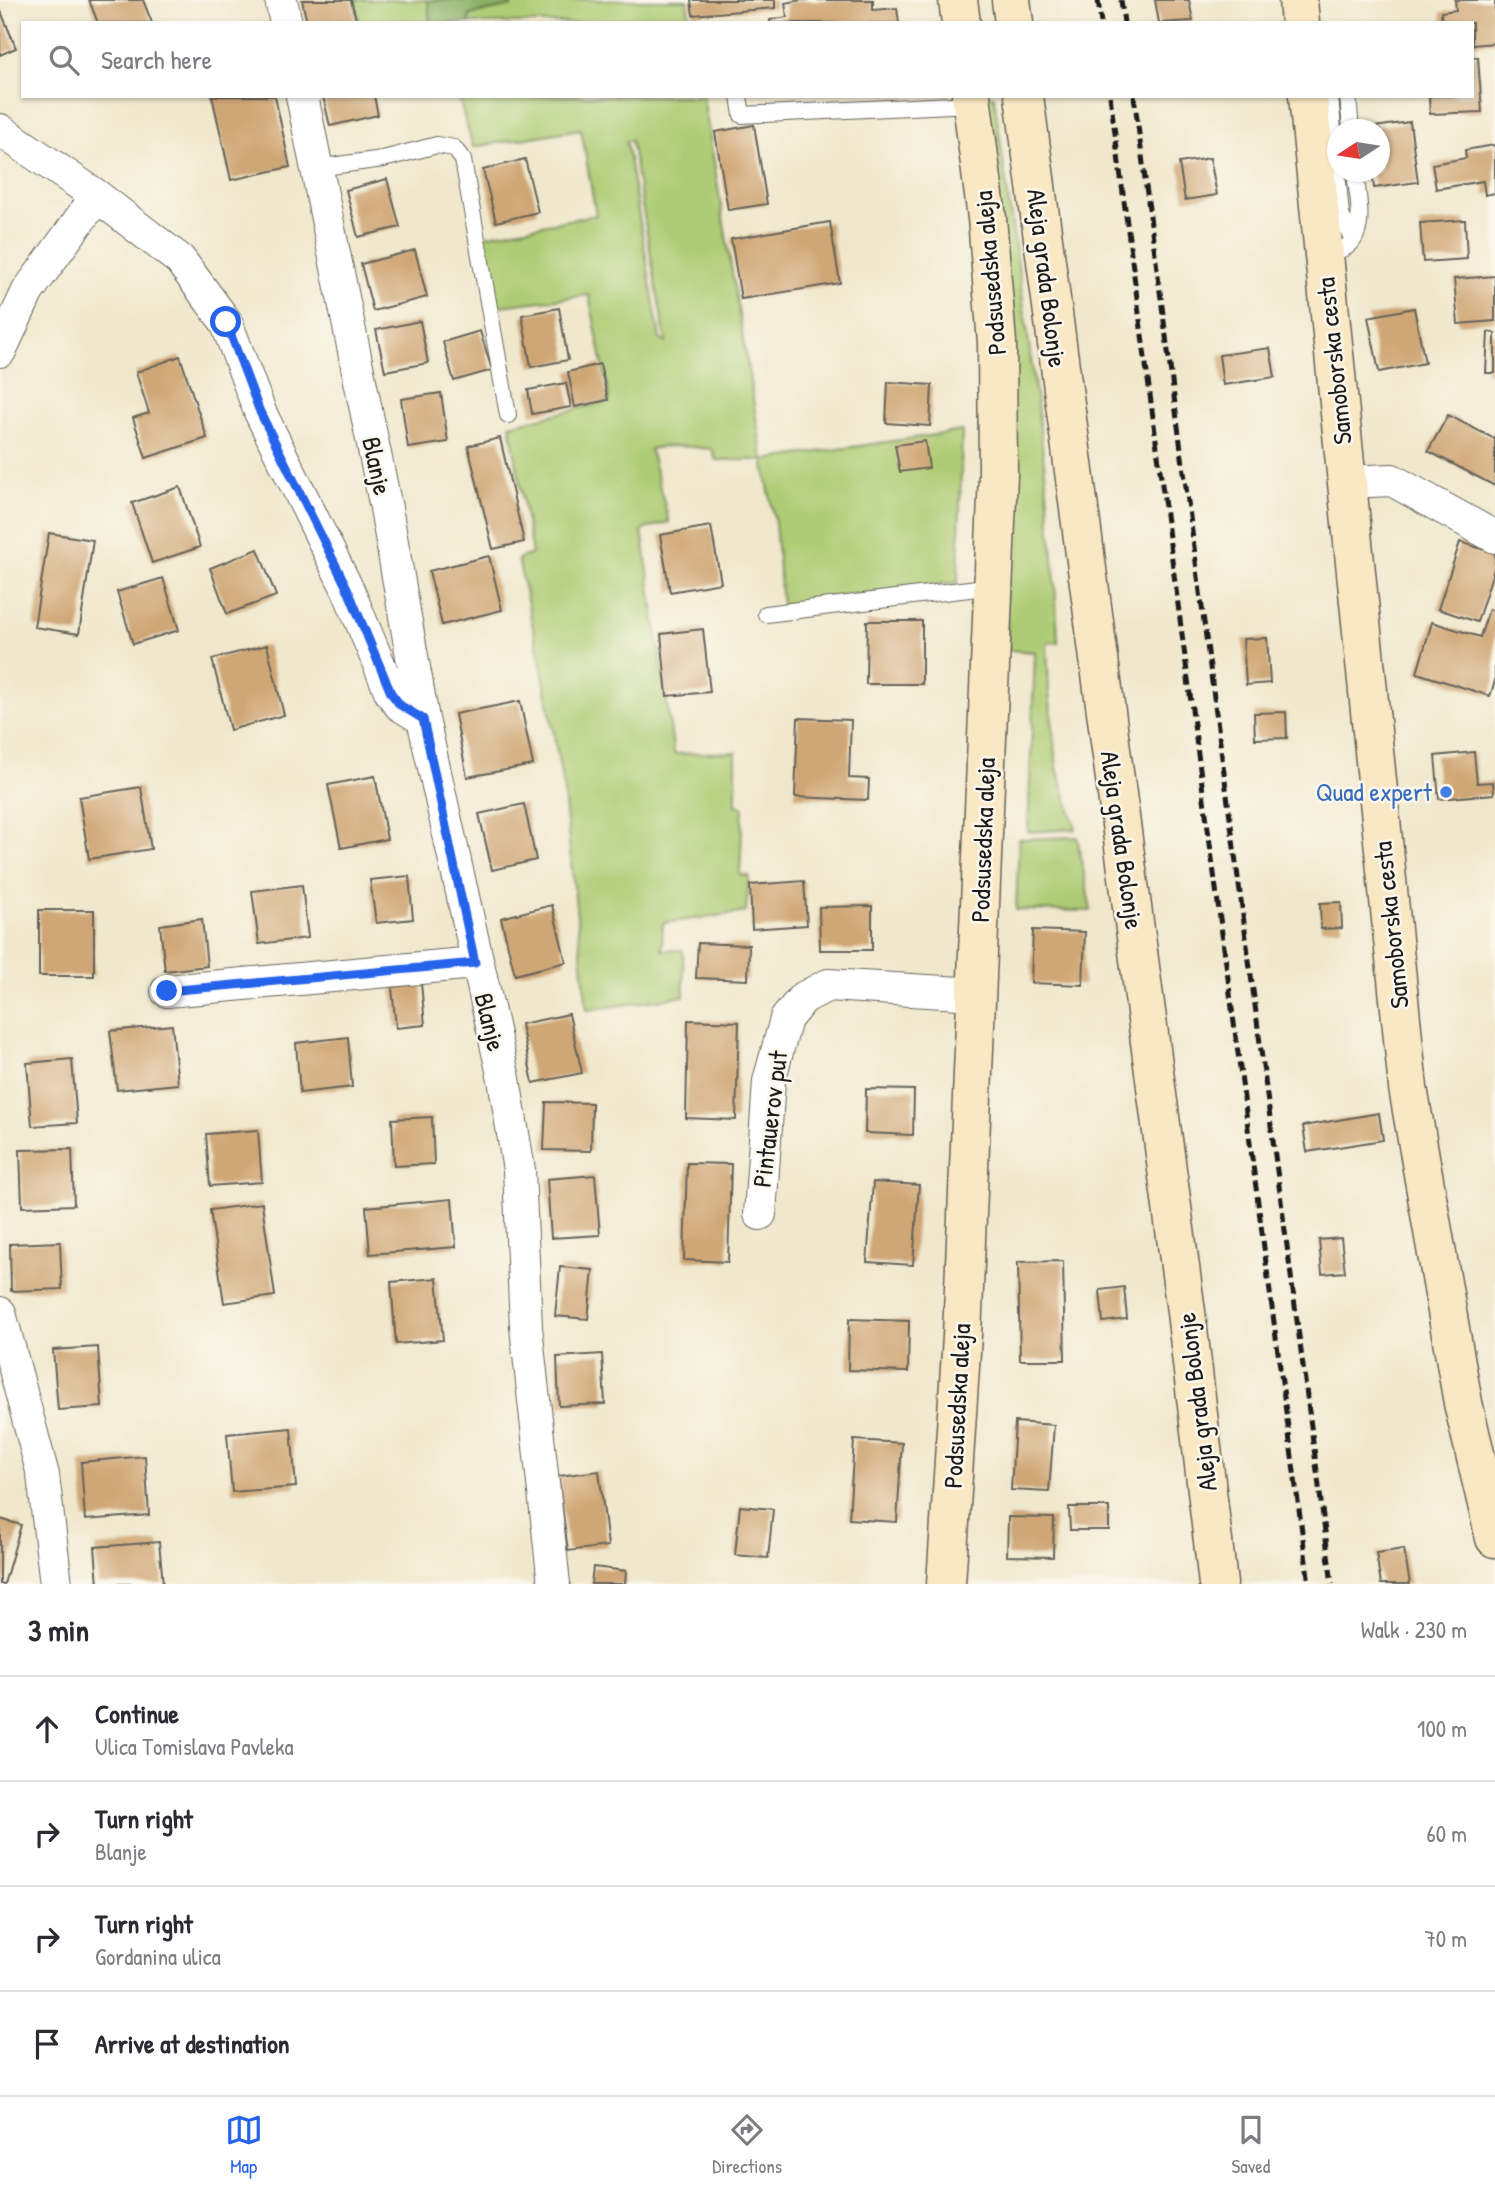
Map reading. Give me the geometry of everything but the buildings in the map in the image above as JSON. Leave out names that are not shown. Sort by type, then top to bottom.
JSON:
[{"type":"main road","points":[[958,0],[961,21]]},
{"type":"main road","points":[[1011,0],[1014,21]]},
{"type":"main road","points":[[1298,0],[1300,21]]},
{"type":"main road","name":"Aleja grada Bolonje","points":[[1024,98],[1183,1285],[1219,1584]]},
{"type":"main road","name":"Samoborska cesta","points":[[1308,98],[1338,247],[1347,482],[1408,1088],[1463,1403],[1495,1538]]},
{"type":"main road","name":"Podsusedska aleja","points":[[946,1584],[977,994],[998,474],[997,343],[987,218],[971,100]]},
{"type":"street","points":[[281,0],[286,21]]},
{"type":"street","name":"Blanje","points":[[302,98],[386,508],[423,719],[475,963],[504,1079],[519,1170],[526,1327],[554,1584]]},
{"type":"street","points":[[0,130],[97,195],[180,260],[226,322],[260,412],[348,590],[391,693],[400,705],[423,719]]},
{"type":"street","points":[[0,351],[27,292],[97,195]]},
{"type":"street","points":[[1347,482],[1392,480],[1495,537]]},
{"type":"street","points":[[167,991],[475,963]]},
{"type":"street","name":"Pintauerov put","points":[[760,1214],[769,1081],[786,1019],[803,998],[828,985],[977,994]]},
{"type":"street","points":[[0,1312],[9,1375],[43,1475],[56,1584]]},
{"type":"lane","points":[[739,98],[742,115],[971,100]]},
{"type":"lane","points":[[1330,98],[1341,215],[1338,247]]},
{"type":"lane","points":[[1348,98],[1350,119]]},
{"type":"lane","points":[[316,168],[383,159],[437,145],[454,148],[463,160],[508,415]]},
{"type":"lane","points":[[1338,247],[1360,223],[1356,182]]},
{"type":"lane","points":[[766,614],[993,586]]},
{"type":"green space","points":[[354,0],[428,0],[430,21],[359,21]]},
{"type":"green space","points":[[428,0],[508,0],[511,6],[470,15],[468,21],[430,21]]},
{"type":"green space","points":[[508,0],[687,0],[690,21],[469,21],[470,15],[511,6]]},
{"type":"green space","points":[[459,98],[703,98],[763,460],[716,460],[712,449],[673,446],[650,449],[669,522],[642,530],[674,754],[736,752],[736,805],[743,806],[740,875],[749,876],[746,912],[663,923],[662,950],[683,950],[684,996],[587,1010],[563,785],[542,668],[518,559],[532,554],[510,425],[610,401],[589,295],[494,307],[483,236],[596,215],[581,129],[473,147]],"holes":[[[626,141],[631,141],[666,343],[660,339]]]},
{"type":"green space","points":[[985,98],[994,98],[1041,437],[1058,642],[1047,643],[1049,692],[1057,768],[1076,829],[1028,832],[1035,652],[1008,650]]},
{"type":"green space","points":[[962,431],[958,582],[782,605],[775,523],[763,460]]},
{"type":"green space","points":[[1077,837],[1091,911],[1016,910],[1019,839]]},
{"type":"railway","points":[[1098,0],[1101,21]]},
{"type":"railway","points":[[1121,0],[1124,21]]},
{"type":"railway","points":[[1110,98],[1309,1584]]},
{"type":"railway","points":[[1134,98],[1332,1584]]},
{"type":"place","name":"Quad expert","points":[[1446,792]]},
{"type":"route","points":[[167,991],[475,963],[423,719],[400,705],[391,693],[348,590],[260,412],[226,322]]}]
